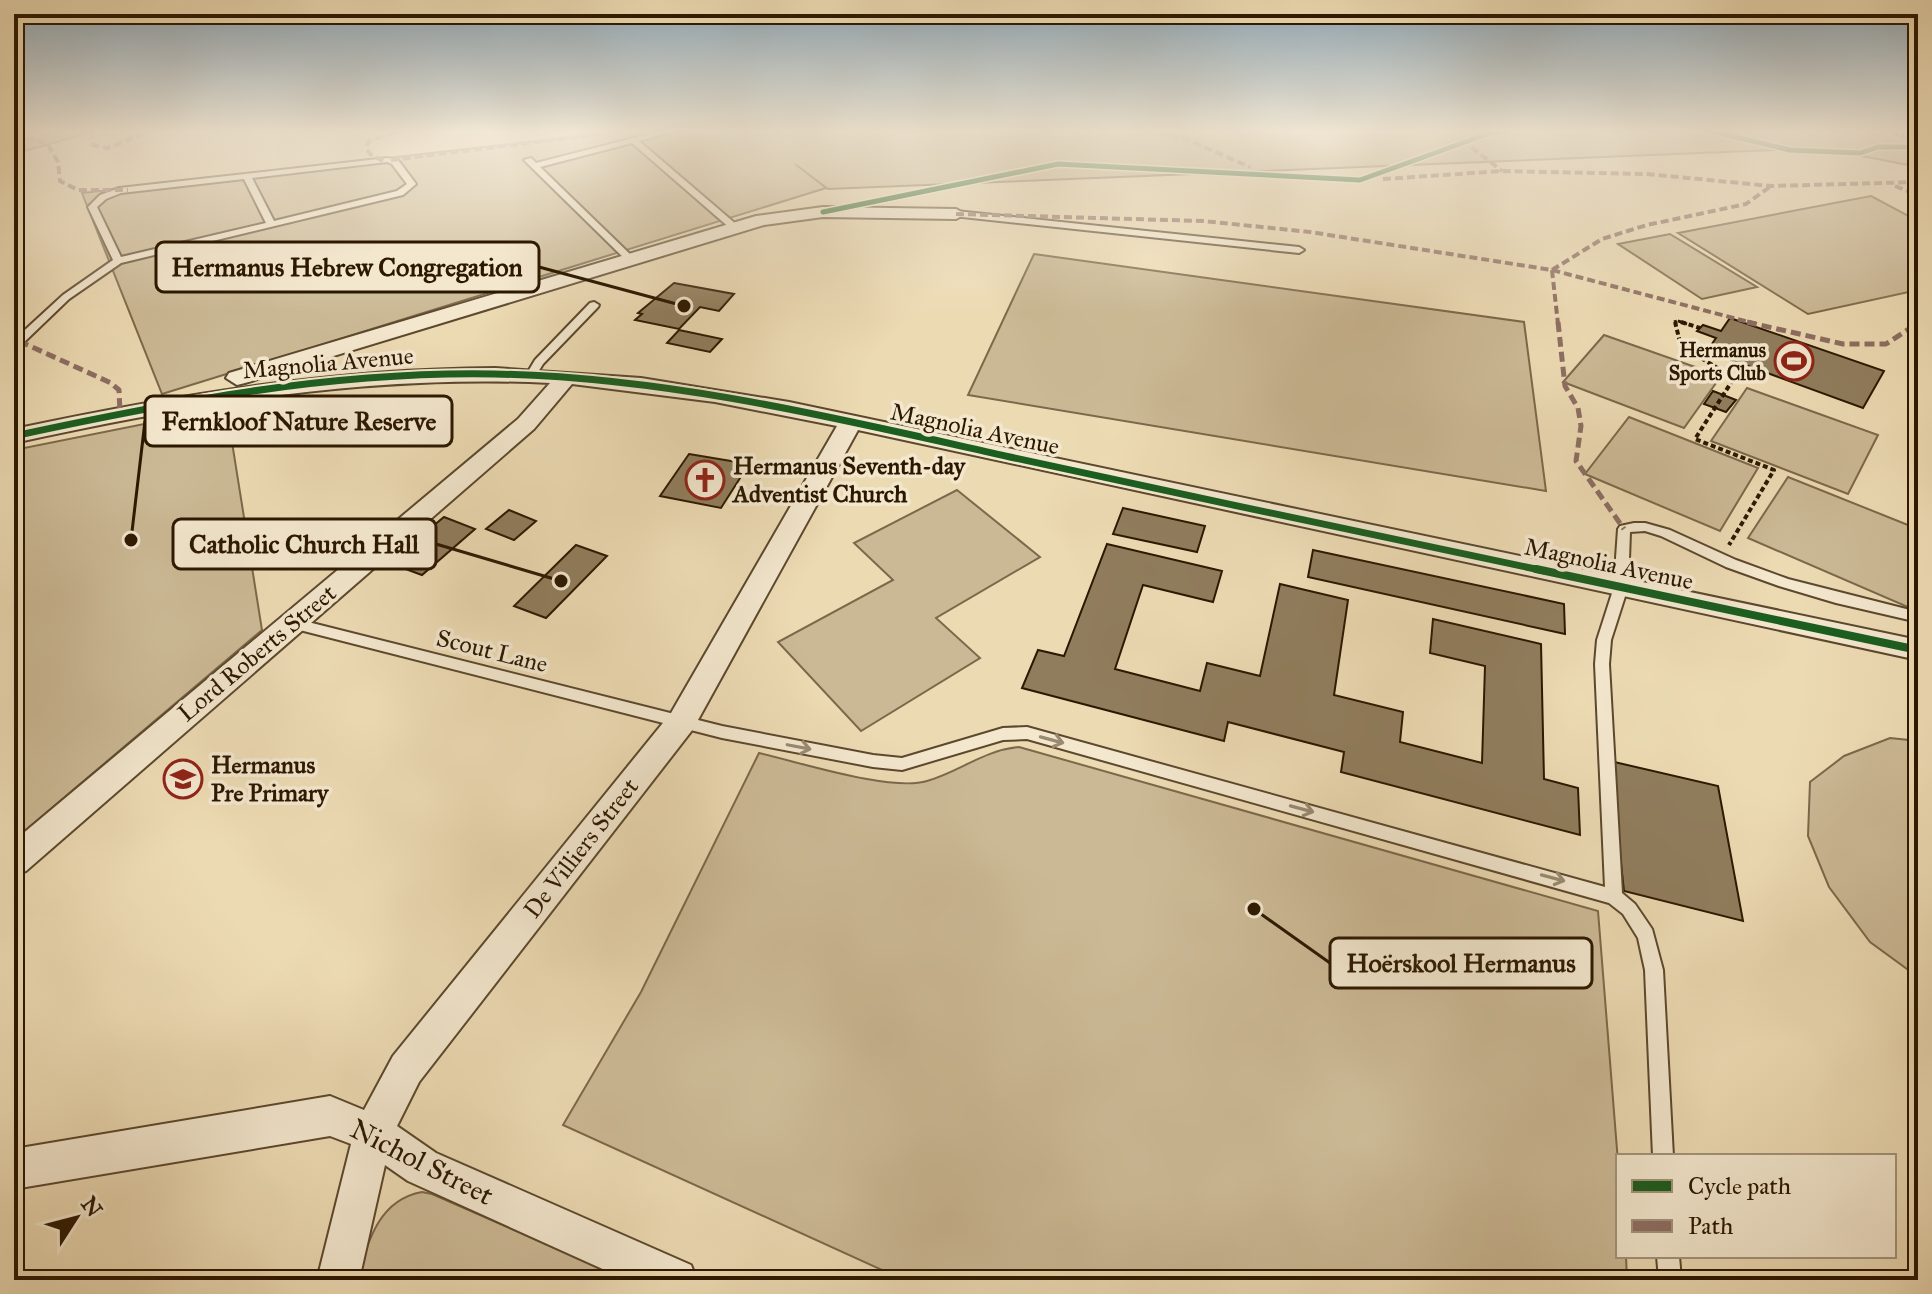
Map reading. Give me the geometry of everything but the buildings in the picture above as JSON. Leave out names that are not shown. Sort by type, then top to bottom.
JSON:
[{"type":"street","points":[[160,405],[322,351],[734,227],[823,212],[956,214]]},
{"type":"street","points":[[320,381],[317,364],[322,351]]},
{"type":"street","name":"Magnolia Avenue","points":[[14,436],[160,405],[320,381],[433,374],[567,377],[708,397],[850,423],[1918,650]]},
{"type":"street","name":"Lord Roberts Street","points":[[14,861],[526,424],[567,377]]},
{"type":"street","name":"De Villiers Street","points":[[338,1280],[373,1133],[406,1069],[682,721],[850,423]]},
{"type":"street","name":"Nichol Street","points":[[14,1169],[330,1116],[373,1133],[422,1167],[676,1280]]},
{"type":"lane","points":[[118,191],[97,200],[92,210],[118,261]]},
{"type":"lane","points":[[255,191],[271,224]]},
{"type":"lane","points":[[14,346],[66,297],[118,261],[402,191]]},
{"type":"lane","points":[[561,191],[630,259]]},
{"type":"lane","points":[[693,191],[734,227]]},
{"type":"lane","points":[[956,214],[1299,250]]},
{"type":"lane","points":[[531,375],[539,362],[594,305]]},
{"type":"lane","points":[[1663,1154],[1654,970],[1646,935],[1629,909],[1614,897],[1602,664],[1604,640],[1621,587],[1624,529],[1633,526],[1651,528],[1722,560],[1808,593],[1918,617]]},
{"type":"lane","name":"Scout Lane","points":[[292,623],[722,732],[902,764],[1003,734],[1027,733],[1614,897]]},
{"type":"lane","points":[[1668,1258],[1670,1280]]},
{"type":"path","points":[[1700,328],[1675,320],[1681,346],[1734,378],[1695,439],[1774,470],[1722,560]]},
{"type":"shaded area","points":[[96,191],[815,191],[162,394],[82,193]]},
{"type":"shaded area","points":[[1871,196],[1918,221],[1918,290],[1808,314],[1678,233]]},
{"type":"shaded area","points":[[1670,234],[1757,287],[1702,299],[1618,244]]},
{"type":"shaded area","points":[[1034,254],[1524,322],[1546,491],[968,395]]},
{"type":"shaded area","points":[[1604,335],[1721,376],[1684,428],[1563,382]]},
{"type":"shaded area","points":[[1747,388],[1878,435],[1848,494],[1711,441]]},
{"type":"shaded area","points":[[189,415],[231,436],[262,630],[14,840],[14,450]]},
{"type":"shaded area","points":[[1629,417],[1758,468],[1720,531],[1585,474]]},
{"type":"shaded area","points":[[1788,477],[1918,529],[1918,591],[1910,608],[1748,538]]},
{"type":"shaded area","points":[[957,490],[1040,557],[936,618],[980,658],[861,731],[778,642],[893,580],[854,543]]},
{"type":"shaded area","points":[[1890,738],[1918,741],[1918,977],[1870,942],[1829,887],[1808,836],[1810,782],[1844,756]]},
{"type":"shaded area","points":[[1019,747],[1598,911],[1617,1154],[1616,1258],[1626,1258],[1627,1280],[904,1280],[563,1125],[641,992],[759,753],[869,779],[911,783],[927,781],[1006,749]]},
{"type":"shaded area","points":[[422,1192],[629,1280],[357,1280],[371,1238],[385,1213],[407,1197]]},
{"type":"marked path","points":[[1552,270],[1578,252],[1625,230],[1719,212],[1746,204],[1762,191]]},
{"type":"marked path","points":[[1909,191],[1918,195]]},
{"type":"marked path","points":[[956,214],[1204,221],[1310,232],[1552,270],[1708,313],[1843,344],[1886,344],[1918,323]]},
{"type":"marked path","points":[[1552,270],[1565,386],[1578,408],[1581,426],[1576,461],[1624,529]]},
{"type":"marked path","points":[[19,341],[111,383],[119,390],[120,413]]},
{"type":"cycle path","points":[[823,212],[924,191]]},
{"type":"cycle path","points":[[14,436],[193,400],[373,378],[495,374],[568,377],[641,385],[863,424],[1918,650]]},
{"type":"place","name":"Hermanus Hebrew Congregation","points":[[684,306]]},
{"type":"place","name":"Hermanus Sports Club","points":[[1794,361]]},
{"type":"place","name":"Hermanus Seventh-day Adventist Church","points":[[705,480]]},
{"type":"place","name":"Fernkloof Nature Reserve","points":[[131,540]]},
{"type":"place","name":"Catholic Church Hall","points":[[561,581]]},
{"type":"place","name":"Hermanus Pre Primary","points":[[183,779]]},
{"type":"place","name":"Hoërskool Hermanus","points":[[1254,909]]}]
